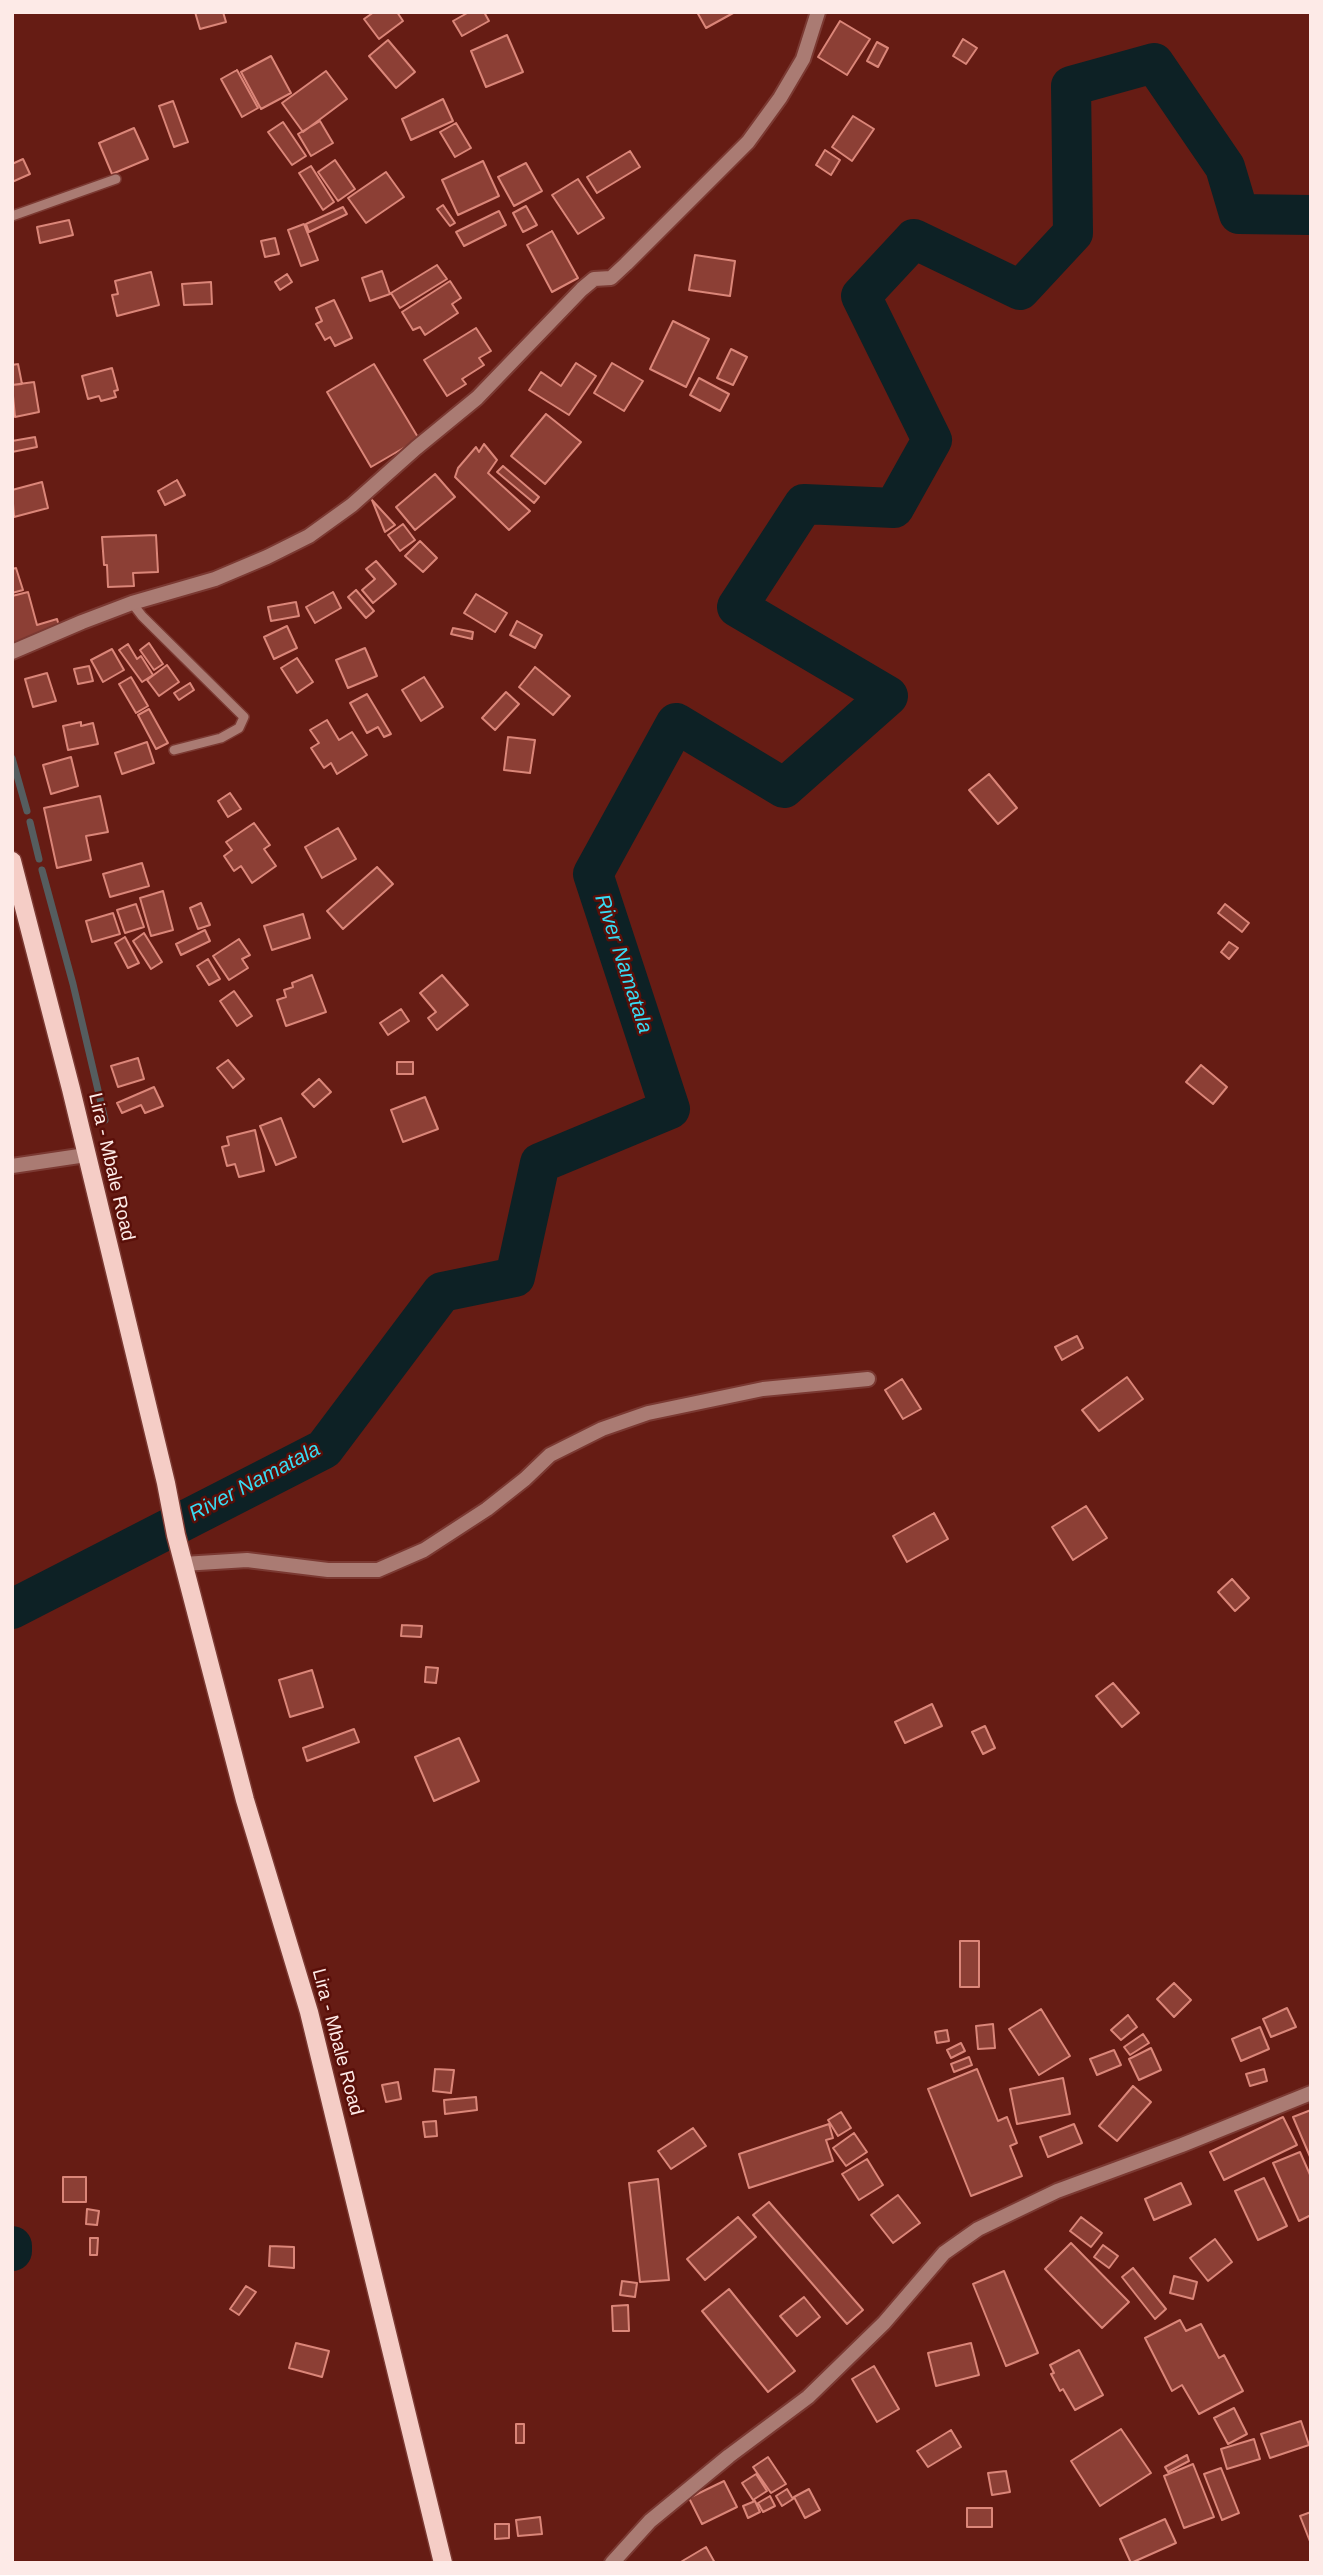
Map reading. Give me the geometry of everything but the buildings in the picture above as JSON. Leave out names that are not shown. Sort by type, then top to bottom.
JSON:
[{"type":"main road","name":"Lira - Mbale Road","points":[[12,860],[166,1483],[183,1564],[244,1800],[309,2012],[443,2563]]},
{"type":"street","points":[[12,652],[132,603],[215,579],[267,557],[309,536],[352,505],[477,398],[582,289],[594,279],[611,278],[748,142],[780,98],[803,59],[818,12]]},
{"type":"street","points":[[12,1166],[86,1155]]},
{"type":"street","points":[[183,1564],[247,1560],[328,1570],[378,1570],[424,1550],[487,1509],[550,1455],[602,1429],[648,1413],[762,1389],[868,1379]]},
{"type":"street","points":[[612,2563],[650,2521],[729,2456],[808,2397],[884,2323],[944,2253],[978,2229],[1057,2191],[1182,2146],[1311,2093]]},
{"type":"lane","points":[[12,216],[116,179]]},
{"type":"lane","points":[[132,603],[244,717],[239,728],[221,738],[174,750]]},
{"type":"waterway","name":"River Namatala","points":[[12,1609],[324,1449],[442,1292],[515,1277],[540,1163],[670,1109],[593,874],[676,723],[784,788],[888,696],[737,607],[804,504],[894,508],[932,440],[861,296],[914,239],[1020,290],[1073,233],[1071,86],[1154,63],[1225,167],[1239,214],[1311,215]]},
{"type":"waterway","points":[[12,758],[27,811]]},
{"type":"waterway","points":[[30,822],[39,859]]},
{"type":"waterway","points":[[42,870],[73,984],[105,1120]]},
{"type":"waterway","name":"River Namatala","points":[[12,2246],[12,2251]]}]
